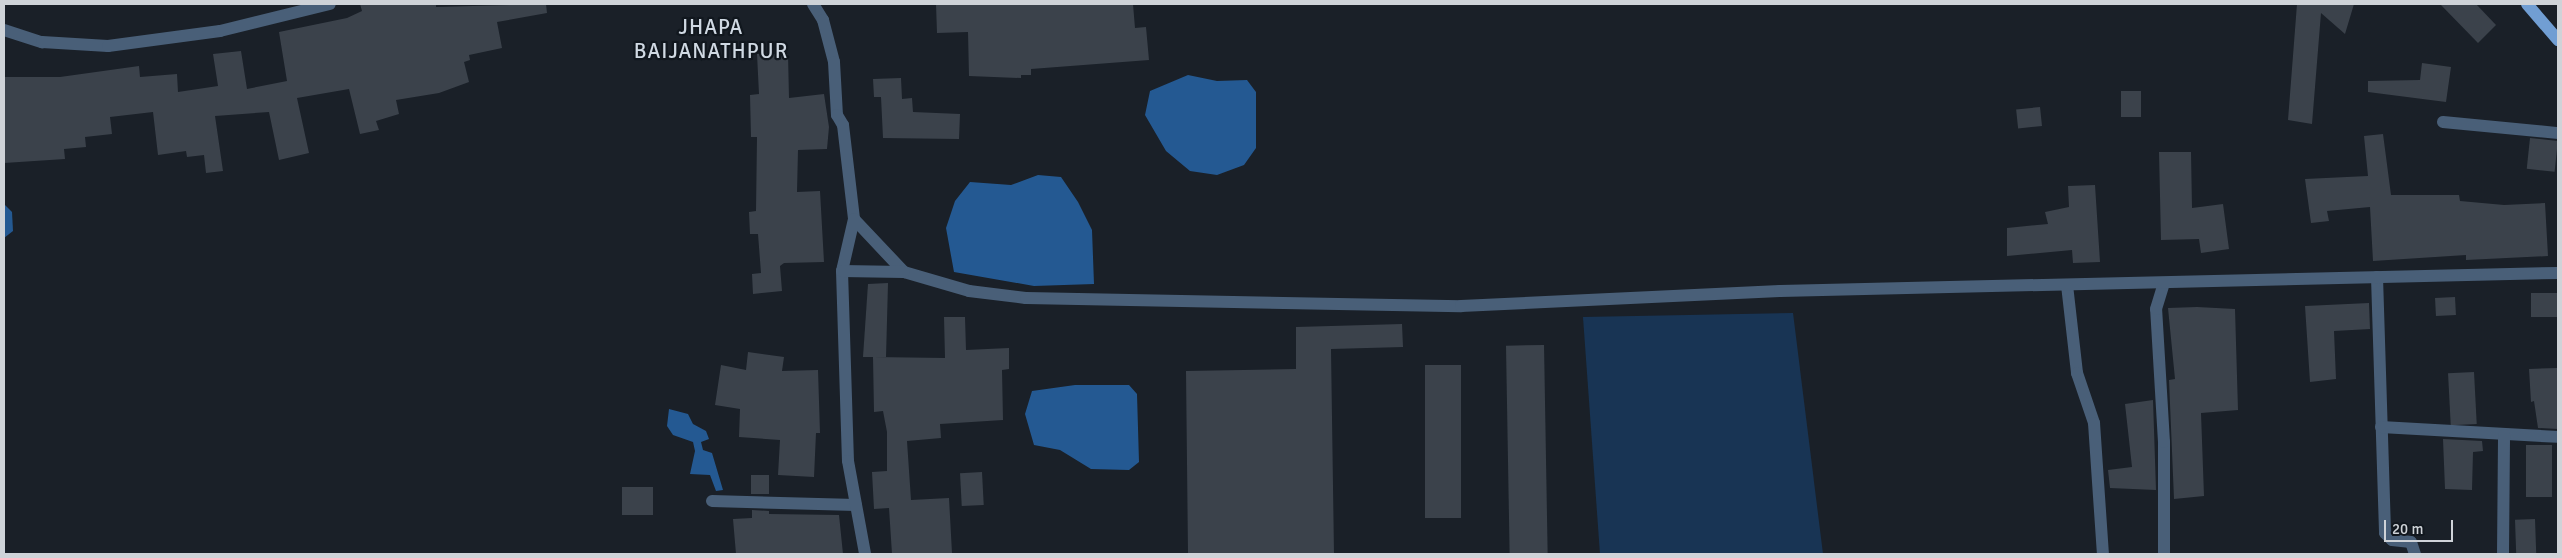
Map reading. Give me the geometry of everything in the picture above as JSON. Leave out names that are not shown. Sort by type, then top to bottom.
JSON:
[{"type":"main road","points":[[2527,4],[2558,40]]},
{"type":"street","points":[[4,30],[42,42],[108,46],[220,31],[330,4]]},
{"type":"street","points":[[813,4],[823,20],[834,62],[837,115],[842,125],[854,219],[842,271],[848,461],[865,554]]},
{"type":"street","points":[[2443,122],[2558,133]]},
{"type":"street","points":[[854,219],[904,272]]},
{"type":"street","points":[[842,271],[904,272],[969,291],[1026,298],[1262,305],[1461,306],[1780,291],[2558,273]]},
{"type":"street","points":[[2377,277],[2385,533],[2392,540],[2411,542],[2419,553]]},
{"type":"street","points":[[2164,283],[2156,309],[2164,442],[2164,554]]},
{"type":"street","points":[[2067,285],[2077,374],[2094,422],[2103,554]]},
{"type":"street","points":[[2382,427],[2558,438]]},
{"type":"street","points":[[2503,554],[2504,435]]},
{"type":"street","points":[[712,501],[856,505]]},
{"type":"shaded area","points":[[1188,75],[1217,81],[1247,80],[1256,92],[1256,148],[1244,165],[1217,175],[1190,171],[1166,151],[1145,115],[1150,91]]},
{"type":"shaded area","points":[[1038,175],[1061,177],[1078,202],[1092,230],[1094,284],[1034,286],[954,272],[946,228],[955,201],[970,182],[1011,185]]},
{"type":"shaded area","points":[[4,204],[12,212],[13,231],[4,238]]},
{"type":"shaded area","points":[[1793,313],[1823,554],[1600,554],[1583,317]]},
{"type":"shaded area","points":[[1075,385],[1129,385],[1137,394],[1139,462],[1129,470],[1091,469],[1060,450],[1034,445],[1025,414],[1032,391]]},
{"type":"shaded area","points":[[669,409],[688,414],[693,424],[706,431],[709,439],[701,442],[703,450],[712,453],[723,490],[716,491],[710,475],[690,474],[695,451],[693,442],[673,435],[667,426]]},
{"type":"building","points":[[360,4],[436,4],[436,7],[546,4],[547,13],[497,22],[502,48],[469,55],[470,60],[464,62],[469,82],[439,93],[396,100],[399,114],[376,121],[379,130],[360,134],[349,89],[297,98],[309,153],[279,160],[269,112],[215,116],[223,171],[206,173],[204,155],[187,157],[186,151],[158,155],[153,112],[110,117],[112,134],[85,137],[86,147],[64,149],[65,159],[4,163],[5,77],[60,77],[139,66],[140,77],[177,74],[178,92],[218,86],[213,54],[241,51],[247,89],[287,81],[279,32],[347,18],[362,11]]},
{"type":"building","points":[[936,4],[1133,4],[1135,28],[1146,27],[1149,60],[1031,69],[1031,75],[1021,75],[1021,78],[969,76],[968,32],[937,33]]},
{"type":"building","points":[[2297,4],[2354,4],[2345,34],[2321,13],[2312,124],[2288,120]]},
{"type":"building","points":[[2440,4],[2476,4],[2496,25],[2478,43]]},
{"type":"building","points":[[757,54],[788,54],[789,98],[824,94],[829,127],[827,149],[798,150],[797,192],[820,191],[824,262],[784,263],[780,266],[782,291],[753,294],[752,274],[761,273],[758,234],[750,234],[749,212],[756,211],[757,137],[751,137],[750,95],[759,94]]},
{"type":"building","points":[[2422,63],[2451,67],[2446,102],[2368,92],[2368,81],[2420,80]]},
{"type":"building","points":[[901,78],[902,99],[912,98],[913,112],[960,114],[959,139],[883,138],[881,97],[874,97],[873,79]]},
{"type":"building","points":[[2121,91],[2141,91],[2141,117],[2121,117]]},
{"type":"building","points":[[2040,107],[2042,126],[2018,128],[2016,110]]},
{"type":"building","points":[[2383,134],[2391,195],[2459,195],[2460,201],[2504,205],[2545,203],[2548,256],[2466,260],[2466,255],[2373,261],[2370,207],[2327,211],[2329,221],[2311,223],[2305,179],[2368,176],[2364,136]]},
{"type":"building","points":[[2530,138],[2558,141],[2555,172],[2527,169]]},
{"type":"building","points":[[2159,152],[2191,152],[2192,208],[2223,204],[2229,249],[2201,253],[2199,239],[2161,240]]},
{"type":"building","points":[[2095,185],[2100,262],[2073,263],[2072,250],[2007,256],[2007,228],[2048,224],[2045,212],[2069,207],[2068,186]]},
{"type":"building","points":[[888,283],[886,357],[863,357],[868,284]]},
{"type":"building","points":[[2531,293],[2558,293],[2558,317],[2531,317]]},
{"type":"building","points":[[2455,297],[2456,315],[2436,316],[2435,298]]},
{"type":"building","points":[[2369,303],[2370,329],[2334,331],[2336,379],[2310,382],[2305,306]]},
{"type":"building","points":[[2168,308],[2235,309],[2238,410],[2201,413],[2204,496],[2174,499],[2169,380],[2175,379]]},
{"type":"building","points":[[944,317],[965,317],[966,350],[1009,348],[1009,369],[1002,370],[1003,420],[940,424],[941,438],[907,441],[911,500],[949,498],[952,553],[892,554],[889,508],[874,509],[872,472],[887,471],[887,432],[883,411],[874,412],[873,357],[945,358]]},
{"type":"building","points":[[1402,324],[1403,347],[1331,349],[1334,554],[1188,554],[1186,371],[1296,369],[1296,327]]},
{"type":"building","points":[[1544,345],[1548,554],[1510,554],[1506,346]]},
{"type":"building","points":[[748,352],[784,357],[782,371],[818,370],[820,433],[816,433],[814,477],[778,475],[780,440],[739,437],[740,409],[715,405],[721,365],[746,370]]},
{"type":"building","points":[[1425,365],[1461,365],[1461,518],[1425,518]]},
{"type":"building","points":[[2557,368],[2558,429],[2538,428],[2534,401],[2531,402],[2529,369]]},
{"type":"building","points":[[2474,372],[2477,424],[2451,425],[2448,373]]},
{"type":"building","points":[[2153,400],[2156,490],[2110,488],[2108,470],[2132,467],[2125,404]]},
{"type":"building","points":[[2443,439],[2482,441],[2483,451],[2473,452],[2472,490],[2445,489]]},
{"type":"building","points":[[2526,445],[2552,445],[2552,497],[2526,497]]},
{"type":"building","points":[[982,472],[984,505],[962,506],[960,473]]},
{"type":"building","points":[[751,475],[769,475],[769,494],[751,494]]},
{"type":"building","points":[[622,487],[653,487],[653,515],[622,515]]},
{"type":"building","points":[[752,510],[769,511],[769,514],[839,515],[843,554],[736,554],[733,519],[752,518]]},
{"type":"building","points":[[2535,519],[2536,554],[2516,554],[2515,520]]},
{"type":"district","name":"JHAPA BAIJANATHPUR","points":[[711,39]]}]
